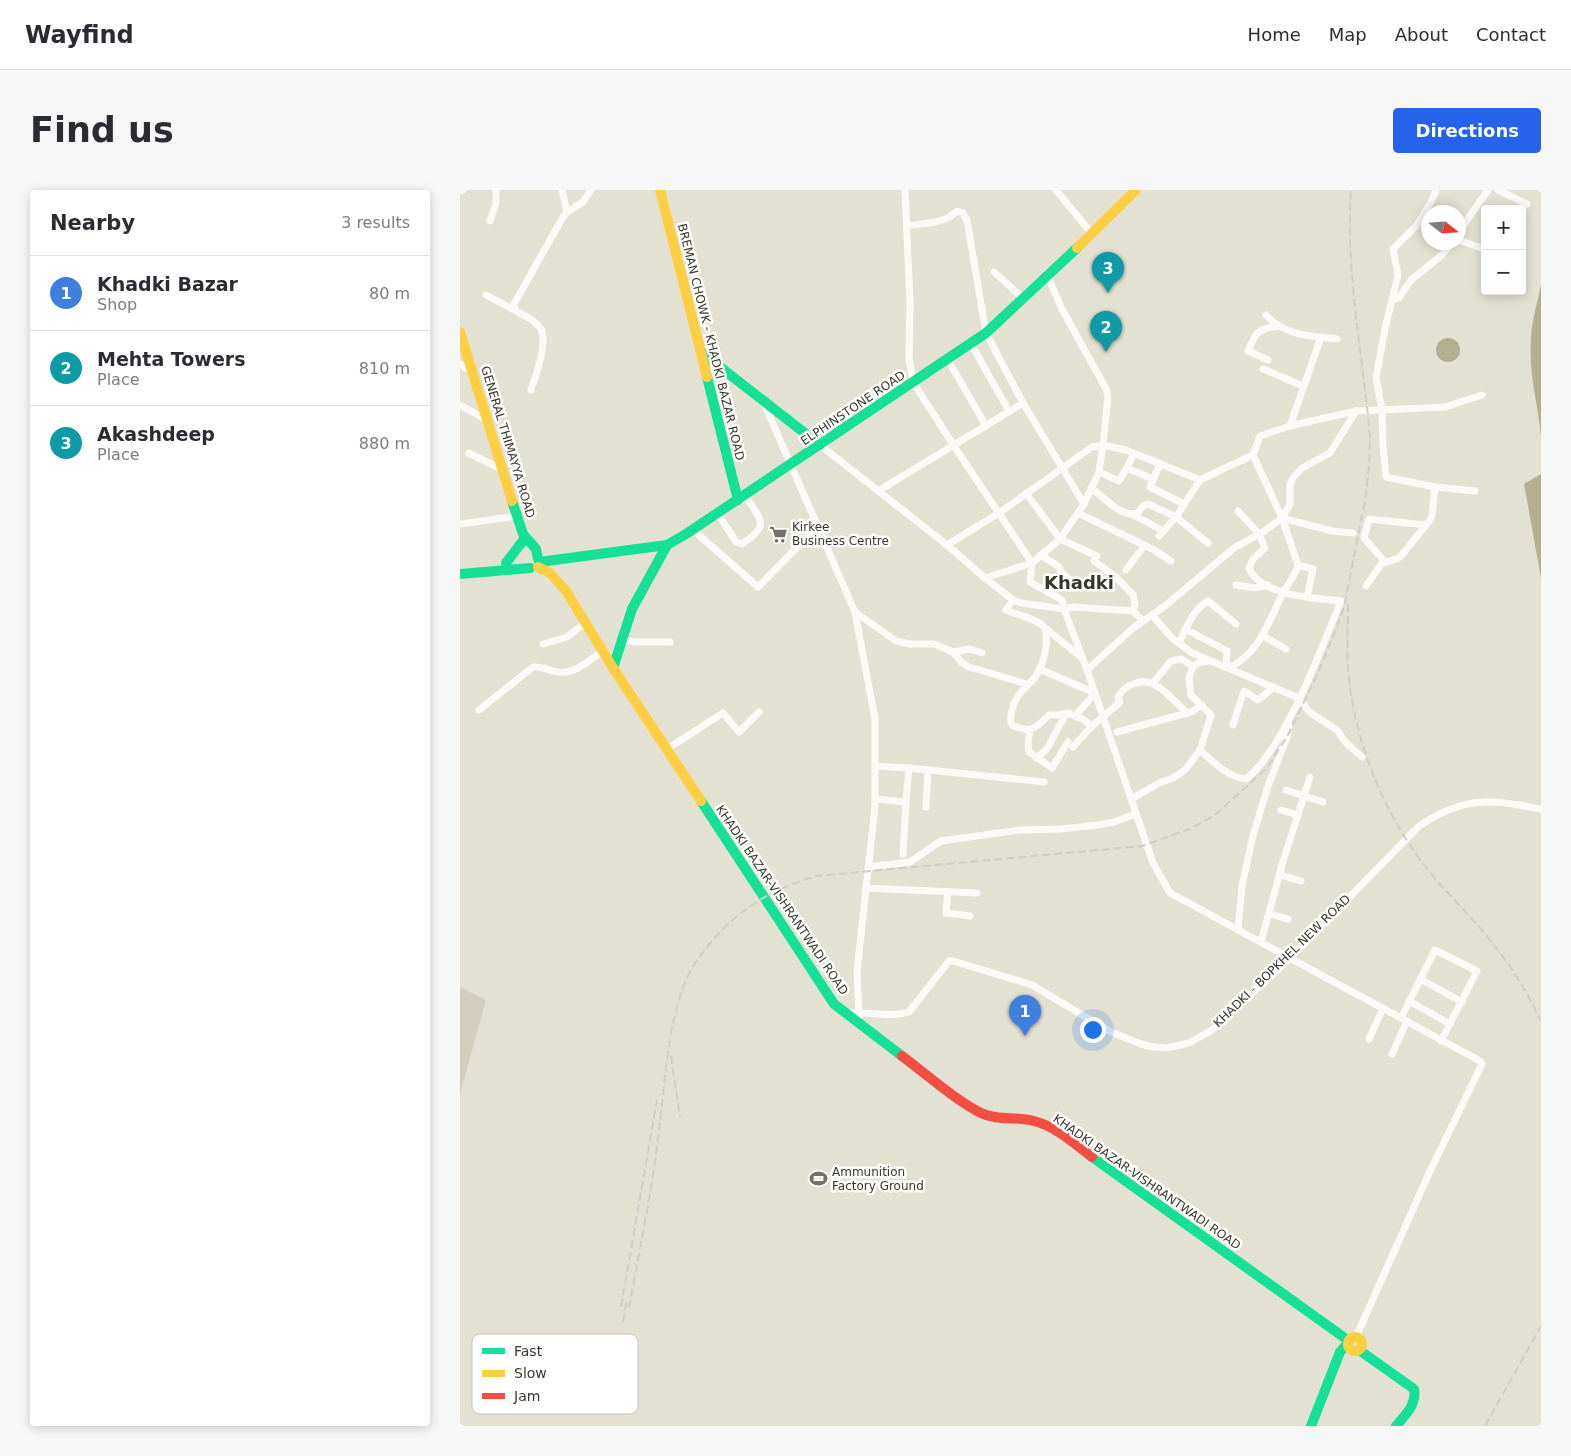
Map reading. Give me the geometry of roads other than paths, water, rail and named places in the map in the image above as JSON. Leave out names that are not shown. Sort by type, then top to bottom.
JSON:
[{"type":"main road","name":"BREMAN CHOWK - KHADKI BAZAR ROAD","points":[[660,190],[701,352],[741,498]]},
{"type":"main road","name":"ELPHINSTONE ROAD","points":[[460,574],[667,545],[718,514],[986,333],[1048,277],[1136,190]]},
{"type":"main road","name":"GENERAL THIMAYYA ROAD","points":[[460,332],[517,516],[527,540],[535,546],[539,554],[535,562]]},
{"type":"main road","points":[[701,352],[820,445]]},
{"type":"main road","points":[[506,563],[527,540]]},
{"type":"main road","points":[[613,668],[632,609],[667,545]]},
{"type":"main road","points":[[460,568],[535,562]]},
{"type":"main road","name":"KHADKI BAZAR-VISHRANTWADI ROAD","points":[[535,562],[550,573],[566,591],[613,668],[834,1004],[955,1096],[981,1113],[998,1118],[1022,1118],[1036,1121],[1053,1129],[1351,1340],[1351,1350],[1359,1350],[1414,1390],[1416,1395],[1415,1402],[1396,1426]]},
{"type":"main road","points":[[1311,1426],[1340,1352],[1351,1340]]},
{"type":"street","points":[[490,221],[496,203],[496,190]]},
{"type":"street","points":[[562,190],[567,212]]},
{"type":"street","points":[[516,311],[514,304],[567,212],[583,202],[592,190]]},
{"type":"street","points":[[905,190],[910,304],[909,358],[913,382],[1032,562],[1030,582],[1062,600],[1153,863],[1170,893],[1384,1008],[1480,1061],[1482,1064],[1351,1340]]},
{"type":"street","points":[[1056,190],[1092,234]]},
{"type":"street","points":[[1436,190],[1416,226],[1393,249],[1398,275],[1376,378],[1382,409],[1386,477],[1435,487],[1475,490]]},
{"type":"street","points":[[1466,222],[1488,190]]},
{"type":"street","points":[[1498,190],[1527,204]]},
{"type":"street","points":[[907,226],[942,220],[950,217],[957,211],[963,213],[967,220],[986,333],[1060,468],[1084,504]]},
{"type":"street","points":[[1466,243],[1481,248]]},
{"type":"street","points":[[1394,300],[1399,298],[1411,280],[1446,250]]},
{"type":"street","points":[[994,272],[1024,298]]},
{"type":"street","points":[[985,578],[1032,562],[1060,539],[1084,504],[1099,472],[1108,398],[1106,389],[1062,310],[1048,277]]},
{"type":"street","points":[[486,295],[536,323],[542,334],[538,370],[531,390]]},
{"type":"street","points":[[1266,315],[1276,326],[1287,331],[1337,339]]},
{"type":"street","points":[[1268,360],[1248,351],[1258,332],[1264,328],[1276,326]]},
{"type":"street","points":[[1290,426],[1321,337]]},
{"type":"street","points":[[971,344],[1009,411]]},
{"type":"street","points":[[948,360],[986,426]]},
{"type":"street","points":[[460,364],[472,372]]},
{"type":"street","points":[[1264,369],[1303,386]]},
{"type":"street","points":[[1091,488],[1120,510],[1133,515],[1161,533],[1176,517],[1200,480],[1253,455],[1260,436],[1290,426],[1356,411],[1445,407],[1482,395]]},
{"type":"street","points":[[762,400],[855,612],[874,719],[875,799],[857,972],[859,1024]]},
{"type":"street","points":[[878,491],[1023,403]]},
{"type":"street","points":[[460,405],[487,420]]},
{"type":"street","points":[[1087,670],[1143,621],[1234,548],[1282,518],[1290,504],[1290,484],[1293,478],[1302,468],[1330,452],[1356,411]]},
{"type":"street","points":[[947,545],[999,513],[1092,447],[1103,444],[1134,453],[1200,480]]},
{"type":"street","points":[[820,445],[947,545],[1012,600],[1064,609],[1073,607],[1132,611],[1143,621]]},
{"type":"street","points":[[1099,472],[1119,481],[1134,453]]},
{"type":"street","points":[[469,454],[503,470]]},
{"type":"street","points":[[1227,668],[1244,660],[1252,652],[1263,636],[1283,594],[1298,569],[1282,518],[1253,455]]},
{"type":"street","points":[[1160,464],[1150,487],[1184,504]]},
{"type":"street","points":[[1127,468],[1153,480]]},
{"type":"street","points":[[1366,586],[1379,567],[1385,562],[1397,560],[1426,526],[1432,516],[1435,487]]},
{"type":"street","points":[[1026,493],[1060,539],[1097,556],[1094,562],[1116,577],[1133,595],[1135,605],[1132,611]]},
{"type":"street","points":[[718,514],[736,542],[742,544],[754,536],[760,531],[761,523],[758,515],[741,498]]},
{"type":"street","points":[[1133,515],[1148,504],[1176,517],[1208,543]]},
{"type":"street","points":[[1200,750],[1226,772],[1246,779],[1261,765],[1301,699],[1341,601],[1283,594],[1252,576],[1249,568],[1253,559],[1265,548],[1259,534],[1238,511]]},
{"type":"street","points":[[1078,513],[1171,561]]},
{"type":"street","points":[[460,524],[517,516]]},
{"type":"street","points":[[1282,518],[1332,531],[1353,533]]},
{"type":"street","points":[[1385,562],[1364,538],[1369,519],[1426,526]]},
{"type":"street","points":[[693,530],[758,586],[817,527]]},
{"type":"street","points":[[1126,570],[1144,546]]},
{"type":"street","points":[[1041,555],[1058,566],[1070,578],[1088,587],[1101,586],[1116,577]]},
{"type":"street","points":[[1298,564],[1313,569],[1307,597]]},
{"type":"street","points":[[1236,585],[1255,588],[1268,585]]},
{"type":"street","points":[[1012,600],[1006,610],[1041,624],[1083,658]]},
{"type":"street","points":[[1178,643],[1201,605],[1208,602],[1236,624]]},
{"type":"street","points":[[855,612],[896,641],[910,644],[934,644],[953,652],[968,667],[1027,684]]},
{"type":"street","points":[[1152,615],[1178,643],[1192,653],[1301,699],[1308,711],[1338,731],[1345,742],[1362,757]]},
{"type":"street","points":[[543,644],[567,637],[585,623]]},
{"type":"street","points":[[1043,626],[1047,636],[1043,658],[1036,676],[1018,693],[1010,722],[1014,726],[1030,730],[1035,729],[1049,715],[1066,714],[1076,716],[1092,726]]},
{"type":"street","points":[[1185,629],[1227,651],[1227,668]]},
{"type":"street","points":[[1263,636],[1286,649]]},
{"type":"street","points":[[623,640],[670,642]]},
{"type":"street","points":[[953,652],[970,650],[982,653]]},
{"type":"street","points":[[480,710],[534,668],[540,666],[558,672],[576,670],[603,652]]},
{"type":"street","points":[[1153,683],[1171,661],[1181,659],[1193,666]]},
{"type":"street","points":[[1131,799],[1185,770],[1200,750],[1211,716],[1191,694],[1189,678],[1193,666],[1209,661]]},
{"type":"street","points":[[1039,669],[1095,693]]},
{"type":"street","points":[[1030,730],[1029,752],[1052,768],[1070,745],[1120,702],[1118,697],[1124,688],[1142,681],[1153,683],[1188,713]]},
{"type":"street","points":[[1233,725],[1244,690],[1258,700],[1274,688]]},
{"type":"street","points":[[1076,716],[1095,693]]},
{"type":"street","points":[[1117,732],[1188,713],[1202,704]]},
{"type":"street","points":[[667,749],[723,713],[739,732],[759,712]]},
{"type":"street","points":[[1036,758],[1053,742],[1056,730],[1060,727],[1066,714]]},
{"type":"street","points":[[1238,930],[1242,886],[1253,836],[1267,789],[1287,737],[1290,719]]},
{"type":"street","points":[[875,766],[1044,782]]},
{"type":"street","points":[[902,854],[909,768]]},
{"type":"street","points":[[926,807],[928,770]]},
{"type":"street","points":[[1261,942],[1310,777]]},
{"type":"street","points":[[1286,790],[1323,802]]},
{"type":"street","points":[[875,799],[906,802]]},
{"type":"street","name":"KHADKI - BOPKHEL NEW ROAD","points":[[859,1012],[902,1014],[909,1012],[927,991],[948,961],[954,961],[1032,985],[1123,1038],[1153,1047],[1167,1048],[1189,1043],[1212,1030],[1297,950],[1419,826],[1437,814],[1461,804],[1475,802],[1496,802],[1541,809]]},
{"type":"street","points":[[1280,810],[1298,815]]},
{"type":"street","points":[[868,867],[910,862],[941,841],[1020,830],[1091,826],[1114,822],[1136,814]]},
{"type":"street","points":[[1280,875],[1301,881]]},
{"type":"street","points":[[866,888],[977,893]]},
{"type":"street","points":[[948,892],[946,913],[970,916]]},
{"type":"street","points":[[1270,914],[1288,919]]},
{"type":"street","points":[[1392,1054],[1409,1001],[1435,950],[1477,971],[1441,1040]]},
{"type":"street","points":[[1420,979],[1462,1002]]},
{"type":"street","points":[[1409,1001],[1450,1024]]},
{"type":"street","points":[[1369,1039],[1384,1008]]},
{"type":"street","points":[[846,1013],[859,1012]]},
{"type":"railway","points":[[629,1308],[652,1182],[670,1040],[679,1001],[689,973],[707,947],[731,922],[756,902],[784,888],[816,876],[1142,846],[1192,828],[1215,815],[1266,769],[1287,737],[1316,677],[1345,603],[1366,495],[1370,437],[1350,251],[1351,190]]},
{"type":"railway","points":[[1348,604],[1348,668],[1356,722],[1373,775],[1385,801],[1412,848],[1428,870],[1505,960],[1541,1021]]},
{"type":"railway","points":[[671,1056],[680,1117]]},
{"type":"railway","points":[[621,1307],[657,1100]]},
{"type":"railway","points":[[623,1322],[627,1300]]},
{"type":"railway","points":[[1485,1426],[1541,1326]]},
{"type":"place","name":"Akashdeep","points":[[1108,293]]},
{"type":"place","name":"Mehta Towers","points":[[1106,352]]},
{"type":"place","name":"Kirkee Business Centre","points":[[778,534]]},
{"type":"place","name":"Khadki Bazar","points":[[1025,1036]]},
{"type":"place","name":"Ammunition Factory Ground","points":[[818,1179]]},
{"type":"district","name":"Khadki","points":[[1079,583]]}]
